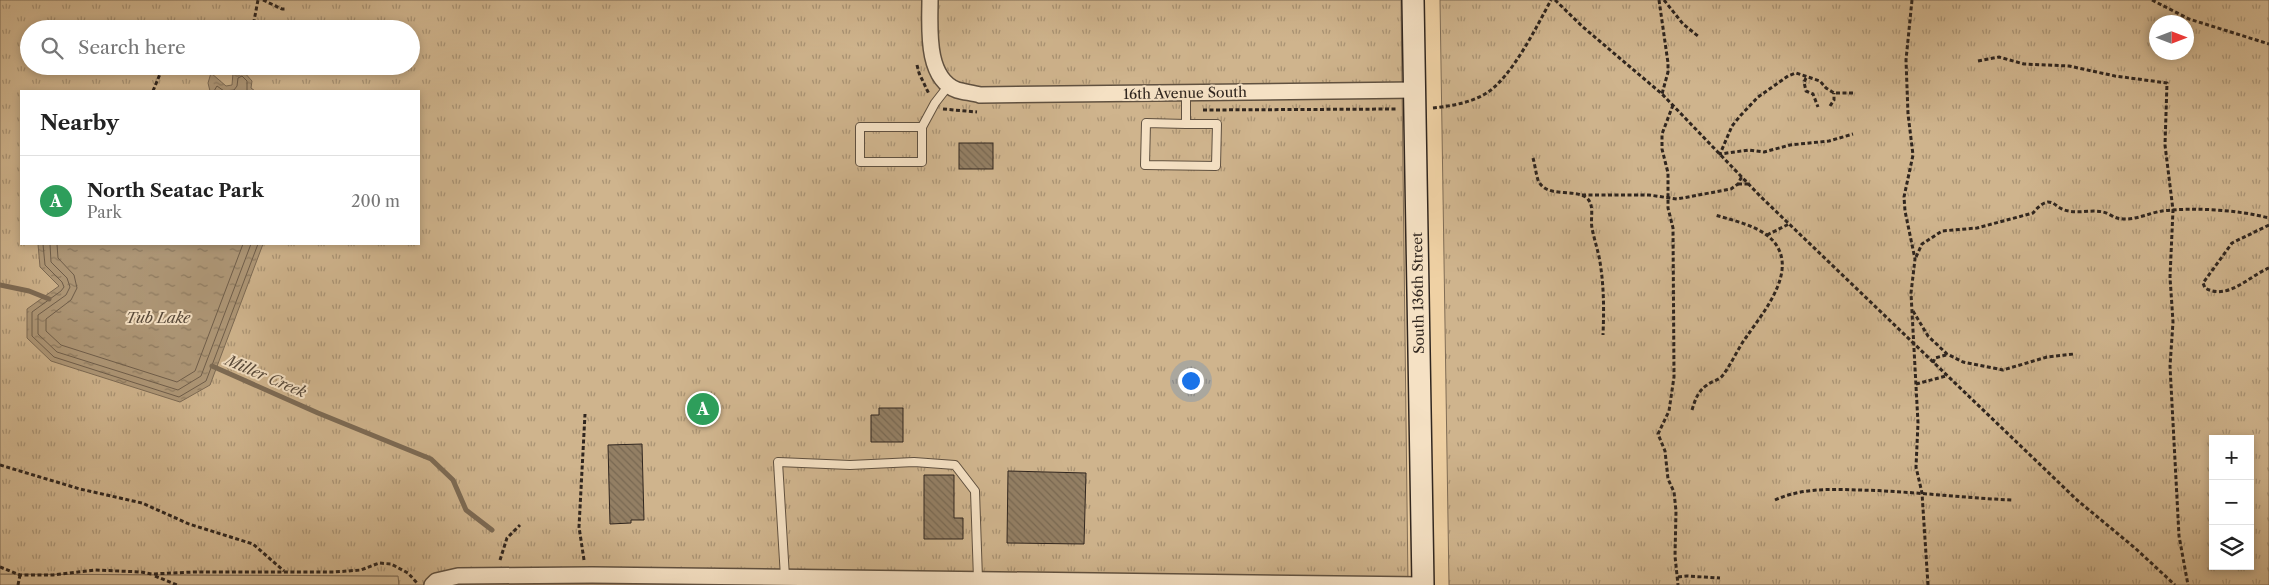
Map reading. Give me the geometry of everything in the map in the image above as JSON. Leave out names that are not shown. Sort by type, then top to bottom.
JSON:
[{"type":"street","points":[[930,0],[931,51],[935,65],[953,88]]},
{"type":"street","name":"South 136th Street","points":[[1414,0],[1423,585]]},
{"type":"street","name":"16th Avenue South","points":[[953,88],[1000,96],[1415,90]]},
{"type":"street","points":[[432,585],[436,581],[458,576],[586,575],[1423,585]]},
{"type":"lane","points":[[922,127],[860,127],[860,162],[922,162],[922,127],[935,103],[953,88]]},
{"type":"lane","points":[[1186,93],[1186,124]]},
{"type":"lane","points":[[1146,124],[1186,124],[1216,124],[1216,166],[1145,166],[1146,124]]},
{"type":"lane","points":[[785,577],[778,462],[850,465],[914,462],[955,465],[975,491],[978,579]]},
{"type":"path","points":[[254,20],[258,0]]},
{"type":"path","points":[[263,0],[286,9]]},
{"type":"path","points":[[1555,0],[1588,31],[1662,94],[1789,224],[2077,500],[2135,548],[2175,585]]},
{"type":"path","points":[[1659,0],[1668,63],[1668,72],[1662,94]]},
{"type":"path","points":[[1664,0],[1684,24],[1690,27],[1698,36]]},
{"type":"path","points":[[1912,0],[1906,60],[1908,114],[1913,155],[1904,197],[1915,259]]},
{"type":"path","points":[[2152,0],[2189,19],[2269,44]]},
{"type":"path","points":[[1978,61],[1998,57],[2024,64],[2069,66],[2114,76],[2167,83],[2165,146],[2173,210],[2170,278],[2173,322],[2170,366],[2179,536],[2188,585]]},
{"type":"path","points":[[1720,154],[1732,126],[1758,97],[1788,76],[1796,74],[1820,81],[1834,93],[1852,93]]},
{"type":"path","points":[[153,90],[160,75]]},
{"type":"path","points":[[1806,78],[1804,82],[1806,91],[1813,94],[1818,107]]},
{"type":"path","points":[[1830,106],[1834,100],[1834,93]]},
{"type":"path","points":[[1673,105],[1662,134],[1662,149],[1668,173],[1667,198],[1673,228],[1674,377],[1669,411],[1658,434],[1665,451],[1668,479],[1674,492],[1676,512],[1675,556],[1678,585]]},
{"type":"path","points":[[1720,154],[1749,150],[1764,152],[1790,145],[1829,141],[1853,134]]},
{"type":"path","points":[[1533,158],[1538,180],[1541,184],[1556,191],[1581,194],[1649,195],[1685,198],[1722,192],[1738,184],[1750,184]]},
{"type":"path","points":[[1738,184],[1742,176]]},
{"type":"path","points":[[1581,194],[1592,205],[1592,228],[1600,262],[1604,296],[1602,335]]},
{"type":"path","points":[[1928,585],[1922,493],[1916,467],[1918,423],[1911,292],[1915,259],[1922,244],[1942,230],[1977,228],[2033,213],[2039,206],[2048,202],[2055,204],[2061,209],[2077,212],[2104,212],[2118,218],[2135,218],[2173,210],[2231,211],[2269,218]]},
{"type":"path","points":[[1692,410],[1697,394],[1706,385],[1722,376],[1740,346],[1766,310],[1782,277],[1784,267],[1774,243],[1767,235],[1740,223],[1715,215]]},
{"type":"path","points":[[1767,235],[1789,224]]},
{"type":"path","points":[[2269,225],[2232,243],[2203,283],[2205,288],[2210,291],[2232,289],[2269,268]]},
{"type":"path","points":[[1913,310],[1928,336],[1947,354],[1963,362],[2003,370],[2047,357],[2074,354]]},
{"type":"path","points":[[1933,363],[1935,358],[1947,354]]},
{"type":"path","points":[[1916,384],[1947,376]]},
{"type":"path","points":[[586,414],[579,527],[586,575]]},
{"type":"path","points":[[0,465],[80,489],[142,503],[189,524],[253,544],[284,571]]},
{"type":"path","points":[[1776,500],[1789,493],[1828,489],[1895,490],[1969,498],[2013,500]]},
{"type":"path","points":[[498,576],[502,549],[507,538],[520,525]]},
{"type":"path","points":[[0,567],[20,575],[53,575],[95,570],[152,574],[349,571],[361,570],[379,564],[391,564],[408,573],[421,585]]},
{"type":"path","points":[[152,574],[177,585]]},
{"type":"path","points":[[18,585],[20,575]]},
{"type":"path","points":[[1678,577],[1720,578]]},
{"type":"green space","points":[[0,0],[1401,0],[1408,585],[399,585],[398,576],[0,574]]},
{"type":"green space","points":[[1440,0],[2269,0],[2269,585],[1449,585]]},
{"type":"green space","points":[[0,574],[399,576],[399,585],[0,585]]},
{"type":"water","points":[[210,75],[213,75],[226,86],[232,85],[233,75],[247,75],[252,81],[251,88],[254,90],[210,90],[208,83]]},
{"type":"water","name":"Tub Lake","points":[[38,245],[263,245],[210,385],[180,402],[51,361],[27,338],[27,309],[59,286],[40,267]]},
{"type":"building","points":[[959,143],[993,143],[993,169],[959,169]]},
{"type":"building","points":[[879,408],[903,408],[903,442],[871,442],[871,415],[879,415]]},
{"type":"building","points":[[642,444],[644,520],[631,520],[631,523],[610,524],[608,445]]},
{"type":"building","points":[[1008,471],[1086,473],[1084,544],[1007,543]]},
{"type":"building","points":[[924,475],[954,475],[954,518],[963,518],[963,539],[924,539]]},
{"type":"waterway","name":"Miller Creek","points":[[0,285],[29,291],[49,299]]},
{"type":"waterway","name":"Miller Creek","points":[[212,366],[318,413],[431,459],[453,480],[466,510],[492,530]]},
{"type":"place","name":"North Seatac Park","points":[[703,409]]}]
